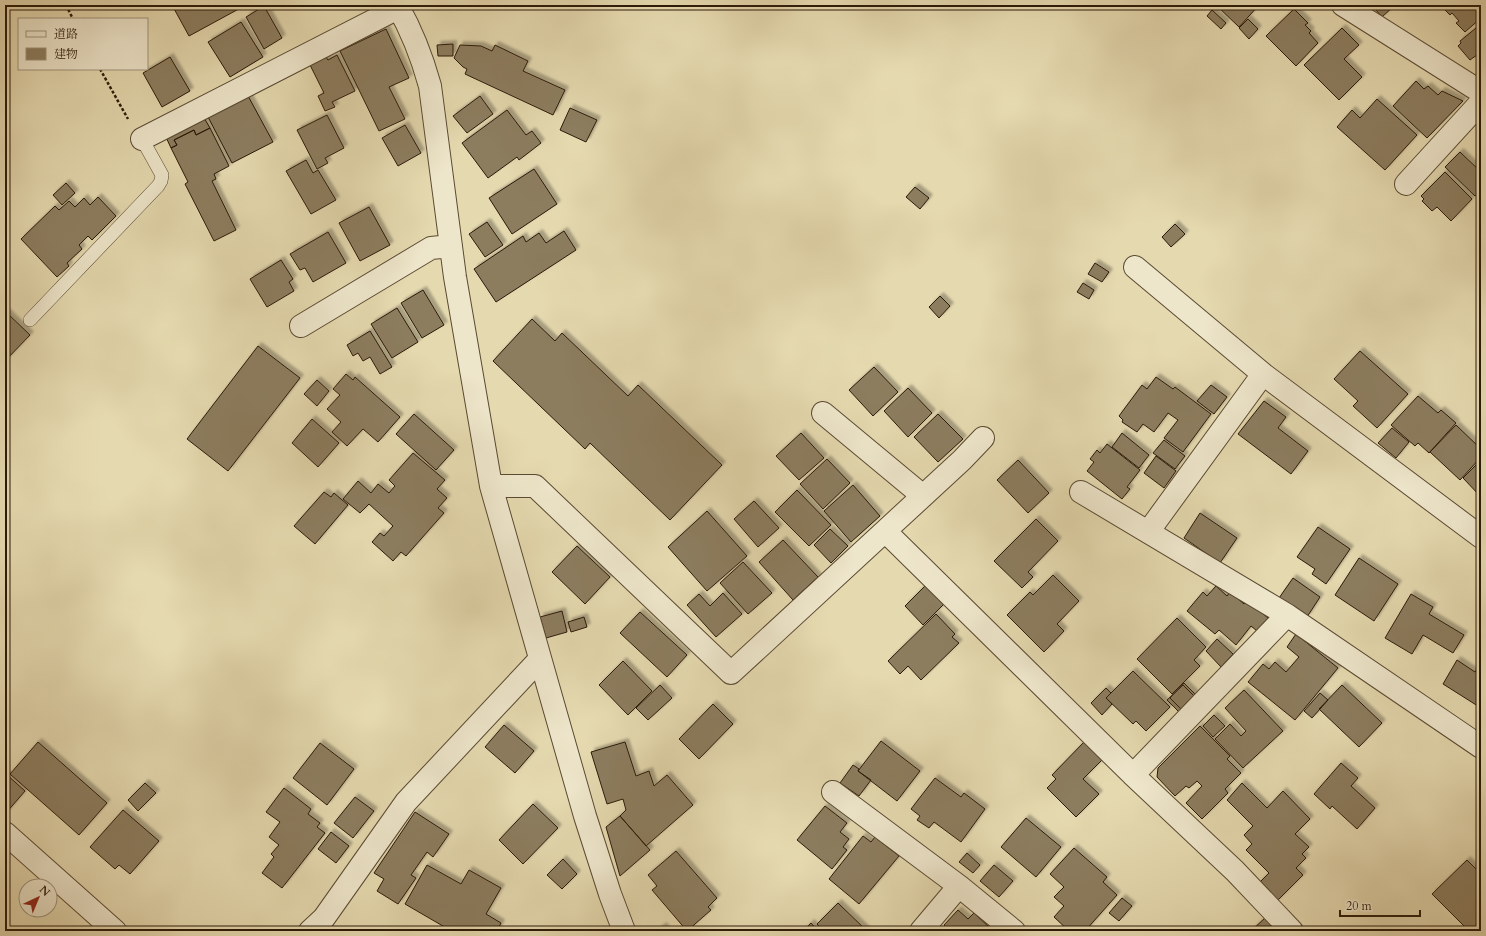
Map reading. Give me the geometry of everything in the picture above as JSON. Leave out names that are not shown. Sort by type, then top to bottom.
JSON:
[{"type":"street","points":[[1343,5],[1481,92]]},
{"type":"street","points":[[142,139],[398,6],[413,34],[430,86],[455,277],[492,486],[585,816],[610,894],[624,931]]},
{"type":"street","points":[[1406,184],[1481,102]]},
{"type":"street","points":[[301,326],[431,248],[451,246]]},
{"type":"street","points":[[1135,267],[1263,374],[1481,537]]},
{"type":"street","points":[[1148,532],[1263,374]]},
{"type":"street","points":[[823,413],[923,496]]},
{"type":"street","points":[[492,486],[535,486],[731,673],[962,460],[983,438]]},
{"type":"street","points":[[1081,492],[1287,615],[1481,747]]},
{"type":"street","points":[[885,531],[1133,775],[1235,871],[1292,931]]},
{"type":"street","points":[[1133,775],[1287,615]]},
{"type":"street","points":[[310,931],[324,918],[406,802],[540,659]]},
{"type":"street","points":[[833,792],[959,886],[1014,931]]},
{"type":"street","points":[[5,833],[115,931]]},
{"type":"street","points":[[921,931],[959,886]]},
{"type":"lane","points":[[30,320],[158,186],[162,175],[142,139]]},
{"type":"path","points":[[66,5],[72,18]]},
{"type":"path","points":[[101,70],[125,116],[142,139]]},
{"type":"building","points":[[172,5],[246,5],[189,36]]},
{"type":"building","points":[[1216,5],[1259,5],[1239,27]]},
{"type":"building","points":[[1378,5],[1395,5],[1382,17],[1374,8]]},
{"type":"building","points":[[1481,5],[1481,18],[1465,32],[1456,23],[1459,21],[1452,13],[1450,15],[1441,6]]},
{"type":"building","points":[[264,6],[282,38],[264,49],[246,17]]},
{"type":"building","points":[[1294,9],[1308,23],[1305,25],[1311,31],[1309,33],[1318,43],[1296,66],[1266,36]]},
{"type":"building","points":[[1212,10],[1226,23],[1221,29],[1207,16]]},
{"type":"building","points":[[1248,19],[1258,29],[1249,39],[1239,28]]},
{"type":"building","points":[[241,22],[263,57],[230,77],[208,42]]},
{"type":"building","points":[[1481,24],[1481,52],[1470,60],[1458,46],[1461,43],[1460,41]]},
{"type":"building","points":[[1342,28],[1359,45],[1344,59],[1362,77],[1339,100],[1304,65]]},
{"type":"building","points":[[386,29],[409,78],[389,87],[405,119],[379,131],[340,51]]},
{"type":"building","points":[[453,44],[453,56],[438,56],[437,45]]},
{"type":"building","points":[[460,45],[481,46],[492,51],[495,45],[528,61],[523,71],[565,90],[553,115],[465,74],[467,69],[454,58]]},
{"type":"building","points":[[337,55],[355,91],[332,102],[335,107],[325,111],[318,96],[324,93],[310,65],[326,57],[328,60]]},
{"type":"building","points":[[170,57],[190,91],[162,107],[143,73]]},
{"type":"building","points":[[1416,81],[1424,89],[1428,86],[1438,95],[1442,91],[1463,101],[1427,138],[1393,106]]},
{"type":"building","points":[[247,94],[273,142],[232,163],[207,115]]},
{"type":"building","points":[[480,96],[493,114],[467,133],[453,116]]},
{"type":"building","points":[[1377,99],[1417,135],[1385,170],[1337,127],[1352,110],[1360,118]]},
{"type":"building","points":[[570,108],[597,120],[586,142],[560,130]]},
{"type":"building","points":[[507,110],[526,135],[532,131],[541,143],[519,160],[517,157],[488,178],[462,143]]},
{"type":"building","points":[[327,115],[344,148],[325,158],[328,163],[317,169],[297,130]]},
{"type":"building","points":[[203,116],[210,128],[196,135],[194,130],[174,140],[177,145],[171,148],[165,135]]},
{"type":"building","points":[[405,125],[421,153],[398,166],[382,138]]},
{"type":"building","points":[[210,128],[229,166],[214,174],[216,179],[212,181],[236,230],[214,241],[185,184],[188,182],[171,148],[177,145],[174,140],[194,130],[196,135]]},
{"type":"building","points":[[1460,152],[1481,172],[1481,191],[1475,196],[1445,167]]},
{"type":"building","points":[[306,160],[313,173],[318,170],[336,200],[311,214],[286,171]]},
{"type":"building","points":[[534,169],[557,204],[512,234],[489,198]]},
{"type":"building","points":[[1445,172],[1472,199],[1451,221],[1437,207],[1432,211],[1422,201],[1424,199],[1421,196]]},
{"type":"building","points":[[66,183],[75,193],[62,205],[53,195]]},
{"type":"building","points":[[915,187],[929,198],[920,209],[906,197]]},
{"type":"building","points":[[98,197],[116,216],[92,240],[88,236],[79,245],[82,249],[67,263],[69,266],[57,277],[21,239],[55,206],[59,210],[69,201],[75,207],[84,198],[90,205]]},
{"type":"building","points":[[369,207],[390,245],[360,261],[339,223]]},
{"type":"building","points":[[487,222],[503,245],[485,257],[469,234]]},
{"type":"building","points":[[1175,224],[1185,234],[1171,247],[1162,237]]},
{"type":"building","points":[[564,231],[576,250],[496,302],[474,269],[523,236],[526,242],[539,233],[546,243]]},
{"type":"building","points":[[328,232],[346,263],[313,282],[305,268],[300,270],[290,254]]},
{"type":"building","points":[[281,260],[293,279],[289,282],[294,291],[267,307],[250,279]]},
{"type":"building","points":[[1095,263],[1109,272],[1102,282],[1088,274]]},
{"type":"building","points":[[1083,283],[1094,290],[1089,299],[1077,292]]},
{"type":"building","points":[[423,290],[444,325],[422,338],[401,303]]},
{"type":"building","points":[[940,296],[950,306],[939,318],[929,307]]},
{"type":"building","points":[[397,308],[418,342],[392,358],[371,324]]},
{"type":"building","points":[[5,311],[30,335],[5,361]]},
{"type":"building","points":[[532,319],[555,341],[562,333],[628,396],[638,385],[722,465],[670,520],[590,443],[585,449],[493,361]]},
{"type":"building","points":[[370,331],[392,367],[380,374],[370,357],[363,361],[358,353],[353,356],[347,345]]},
{"type":"building","points":[[258,346],[300,378],[228,471],[187,439]]},
{"type":"building","points":[[1360,351],[1408,394],[1377,428],[1353,406],[1358,401],[1334,379]]},
{"type":"building","points":[[874,367],[898,392],[873,416],[849,390]]},
{"type":"building","points":[[346,374],[353,380],[355,377],[400,417],[378,442],[363,429],[347,446],[332,432],[341,422],[327,409],[340,395],[333,389]]},
{"type":"building","points":[[1156,377],[1173,389],[1175,387],[1211,414],[1183,452],[1164,438],[1178,420],[1168,413],[1154,432],[1143,424],[1137,432],[1122,422],[1123,420],[1119,416],[1142,385],[1147,389]]},
{"type":"building","points":[[317,380],[329,391],[317,406],[304,394]]},
{"type":"building","points":[[1211,385],[1227,397],[1214,414],[1197,401]]},
{"type":"building","points":[[908,388],[932,413],[908,437],[884,411]]},
{"type":"building","points":[[1418,396],[1438,413],[1441,410],[1456,423],[1429,453],[1418,443],[1415,446],[1391,425]]},
{"type":"building","points":[[1264,401],[1286,417],[1278,428],[1308,451],[1291,474],[1238,434]]},
{"type":"building","points":[[414,414],[454,450],[436,470],[396,434]]},
{"type":"building","points":[[938,414],[963,439],[938,462],[914,437]]},
{"type":"building","points":[[312,419],[339,443],[318,467],[292,443]]},
{"type":"building","points":[[1456,425],[1481,449],[1481,457],[1460,480],[1430,452]]},
{"type":"building","points":[[1392,428],[1409,442],[1396,458],[1378,443]]},
{"type":"building","points":[[801,433],[824,458],[799,480],[776,456]]},
{"type":"building","points":[[1122,433],[1149,455],[1139,468],[1112,447]]},
{"type":"building","points":[[1164,440],[1185,456],[1175,469],[1153,453]]},
{"type":"building","points":[[1107,444],[1140,470],[1127,487],[1130,489],[1122,499],[1087,471],[1094,462],[1090,459],[1097,450],[1100,453]]},
{"type":"building","points":[[413,453],[445,480],[437,489],[447,498],[438,508],[444,513],[406,556],[401,552],[393,561],[372,542],[380,533],[384,536],[393,526],[369,504],[360,513],[343,499],[358,481],[371,493],[378,484],[389,493],[395,486],[389,480]]},
{"type":"building","points":[[1156,456],[1176,471],[1164,488],[1144,473]]},
{"type":"building","points":[[827,459],[850,483],[823,509],[800,484]]},
{"type":"building","points":[[1018,460],[1049,493],[1028,513],[997,480]]},
{"type":"building","points":[[1481,460],[1481,497],[1463,478]]},
{"type":"building","points":[[853,485],[880,516],[851,542],[824,511]]},
{"type":"building","points":[[797,490],[831,525],[809,546],[775,512]]},
{"type":"building","points":[[324,492],[331,497],[334,493],[348,505],[315,544],[294,526]]},
{"type":"building","points":[[754,501],[779,528],[758,547],[734,519]]},
{"type":"building","points":[[707,511],[747,556],[707,591],[668,547]]},
{"type":"building","points":[[1200,513],[1237,538],[1220,563],[1184,538]]},
{"type":"building","points":[[1036,519],[1058,541],[1028,572],[1033,577],[1022,588],[994,561]]},
{"type":"building","points":[[1318,527],[1350,549],[1326,584],[1312,574],[1315,569],[1297,557]]},
{"type":"building","points":[[830,529],[848,546],[831,563],[814,545]]},
{"type":"building","points":[[783,540],[818,577],[793,600],[759,562]]},
{"type":"building","points":[[577,546],[610,577],[585,604],[552,572]]},
{"type":"building","points":[[1359,558],[1398,584],[1374,621],[1335,595]]},
{"type":"building","points":[[743,562],[772,593],[748,614],[720,583]]},
{"type":"building","points":[[1053,575],[1079,601],[1057,624],[1064,631],[1044,652],[1007,615],[1030,592],[1033,595]]},
{"type":"building","points":[[1293,578],[1320,597],[1307,617],[1279,598]]},
{"type":"building","points":[[926,585],[944,604],[923,625],[905,606]]},
{"type":"building","points":[[1216,586],[1227,596],[1230,592],[1244,604],[1247,600],[1268,618],[1257,631],[1251,626],[1236,645],[1219,630],[1215,634],[1187,611],[1203,592],[1207,596]]},
{"type":"building","points":[[723,593],[742,614],[716,637],[687,605],[699,594],[710,606]]},
{"type":"building","points":[[1411,594],[1433,607],[1429,614],[1464,635],[1453,653],[1423,635],[1412,654],[1385,638]]},
{"type":"building","points":[[562,611],[567,632],[546,638],[540,617]]},
{"type":"building","points":[[640,612],[687,655],[667,677],[620,633]]},
{"type":"building","points":[[936,614],[955,634],[952,637],[959,643],[921,680],[908,666],[900,674],[888,661]]},
{"type":"building","points":[[584,617],[587,627],[571,632],[568,622]]},
{"type":"building","points":[[1177,618],[1206,647],[1194,660],[1200,666],[1172,694],[1137,659]]},
{"type":"building","points":[[1296,634],[1338,668],[1295,720],[1248,682],[1263,664],[1269,669],[1275,662],[1286,672],[1299,657],[1287,647]]},
{"type":"building","points":[[1217,639],[1233,654],[1221,667],[1206,651]]},
{"type":"building","points":[[1457,660],[1475,672],[1481,662],[1481,708],[1443,684]]},
{"type":"building","points":[[623,661],[652,691],[628,715],[599,685]]},
{"type":"building","points":[[1133,671],[1170,707],[1146,731],[1136,721],[1133,724],[1106,698]]},
{"type":"building","points":[[1184,683],[1195,694],[1181,709],[1170,698]]},
{"type":"building","points":[[660,685],[672,698],[648,720],[636,708]]},
{"type":"building","points":[[1183,685],[1194,696],[1179,712],[1167,700]]},
{"type":"building","points":[[1342,685],[1382,723],[1359,747],[1319,709]]},
{"type":"building","points":[[1106,688],[1111,693],[1106,698],[1112,704],[1102,715],[1091,703]]},
{"type":"building","points":[[1244,690],[1283,731],[1243,768],[1215,739],[1230,724],[1241,736],[1246,731],[1225,708]]},
{"type":"building","points":[[1320,693],[1328,700],[1312,718],[1304,711]]},
{"type":"building","points":[[713,704],[733,724],[699,759],[679,739]]},
{"type":"building","points":[[1214,715],[1225,726],[1213,737],[1203,726]]},
{"type":"building","points":[[504,725],[534,751],[515,773],[485,747]]},
{"type":"building","points":[[1200,726],[1230,756],[1227,759],[1241,773],[1225,789],[1228,793],[1202,819],[1186,803],[1202,786],[1197,781],[1189,788],[1186,786],[1175,796],[1157,777],[1158,768]]},
{"type":"building","points":[[881,741],[920,771],[897,801],[858,771]]},
{"type":"building","points":[[1085,741],[1103,759],[1083,779],[1099,794],[1076,817],[1047,788],[1056,779],[1052,775]]},
{"type":"building","points":[[38,742],[107,803],[79,835],[10,774]]},
{"type":"building","points":[[625,742],[636,776],[649,771],[654,786],[667,775],[693,805],[646,846],[620,816],[626,810],[623,799],[607,804],[591,752]]},
{"type":"building","points":[[320,743],[354,769],[327,805],[293,778]]},
{"type":"building","points":[[1341,763],[1358,778],[1351,786],[1375,808],[1357,829],[1332,806],[1330,809],[1314,794]]},
{"type":"building","points":[[853,765],[859,769],[858,771],[871,780],[859,796],[840,783]]},
{"type":"building","points":[[6,774],[25,791],[6,813],[5,812]]},
{"type":"building","points":[[935,778],[961,797],[964,793],[985,809],[961,842],[934,822],[929,828],[917,820],[920,816],[911,809]]},
{"type":"building","points":[[145,783],[156,793],[138,811],[128,800]]},
{"type":"building","points":[[1242,783],[1267,808],[1283,791],[1310,819],[1295,834],[1309,847],[1302,854],[1306,858],[1296,868],[1303,875],[1276,902],[1258,884],[1269,873],[1246,850],[1252,844],[1244,835],[1253,826],[1227,800]]},
{"type":"building","points":[[284,788],[311,809],[308,814],[320,823],[317,827],[325,833],[282,888],[262,873],[274,857],[271,854],[279,845],[269,837],[280,822],[266,812]]},
{"type":"building","points":[[355,797],[374,811],[353,838],[334,823]]},
{"type":"building","points":[[533,804],[558,828],[523,864],[499,840]]},
{"type":"building","points":[[825,806],[847,823],[840,832],[849,839],[843,847],[847,850],[832,869],[797,840]]},
{"type":"building","points":[[123,810],[159,841],[130,874],[119,865],[115,869],[90,847]]},
{"type":"building","points":[[415,812],[449,834],[433,857],[427,852],[411,875],[416,878],[398,904],[377,891],[384,879],[374,873]]},
{"type":"building","points":[[620,816],[650,850],[620,876],[606,827]]},
{"type":"building","points":[[1026,818],[1061,847],[1036,877],[1001,847]]},
{"type":"building","points":[[331,832],[349,846],[336,863],[318,849]]},
{"type":"building","points":[[863,836],[871,842],[875,837],[899,856],[859,904],[829,879]]},
{"type":"building","points":[[1074,848],[1107,877],[1103,882],[1117,895],[1085,931],[1069,931],[1054,917],[1064,906],[1054,897],[1064,887],[1050,874]]},
{"type":"building","points":[[676,851],[717,898],[708,907],[711,910],[687,931],[652,890],[657,886],[648,875]]},
{"type":"building","points":[[967,853],[980,865],[973,873],[959,862]]},
{"type":"building","points":[[563,859],[577,874],[562,889],[547,875]]},
{"type":"building","points":[[1467,860],[1481,874],[1481,931],[1469,931],[1432,894]]},
{"type":"building","points":[[427,865],[461,884],[469,870],[501,888],[486,914],[501,923],[497,931],[447,931],[448,929],[405,904]]},
{"type":"building","points":[[994,865],[1013,881],[999,897],[980,881]]},
{"type":"building","points":[[1122,898],[1132,906],[1119,921],[1109,913]]},
{"type":"building","points":[[838,903],[867,931],[824,931],[817,924]]},
{"type":"building","points":[[958,910],[968,919],[974,913],[990,928],[987,931],[947,931],[948,930],[944,925]]},
{"type":"building","points":[[1266,917],[1280,931],[1251,931]]},
{"type":"building","points":[[811,923],[818,931],[803,931]]},
{"type":"building","points":[[663,926],[667,931],[657,931]]}]
